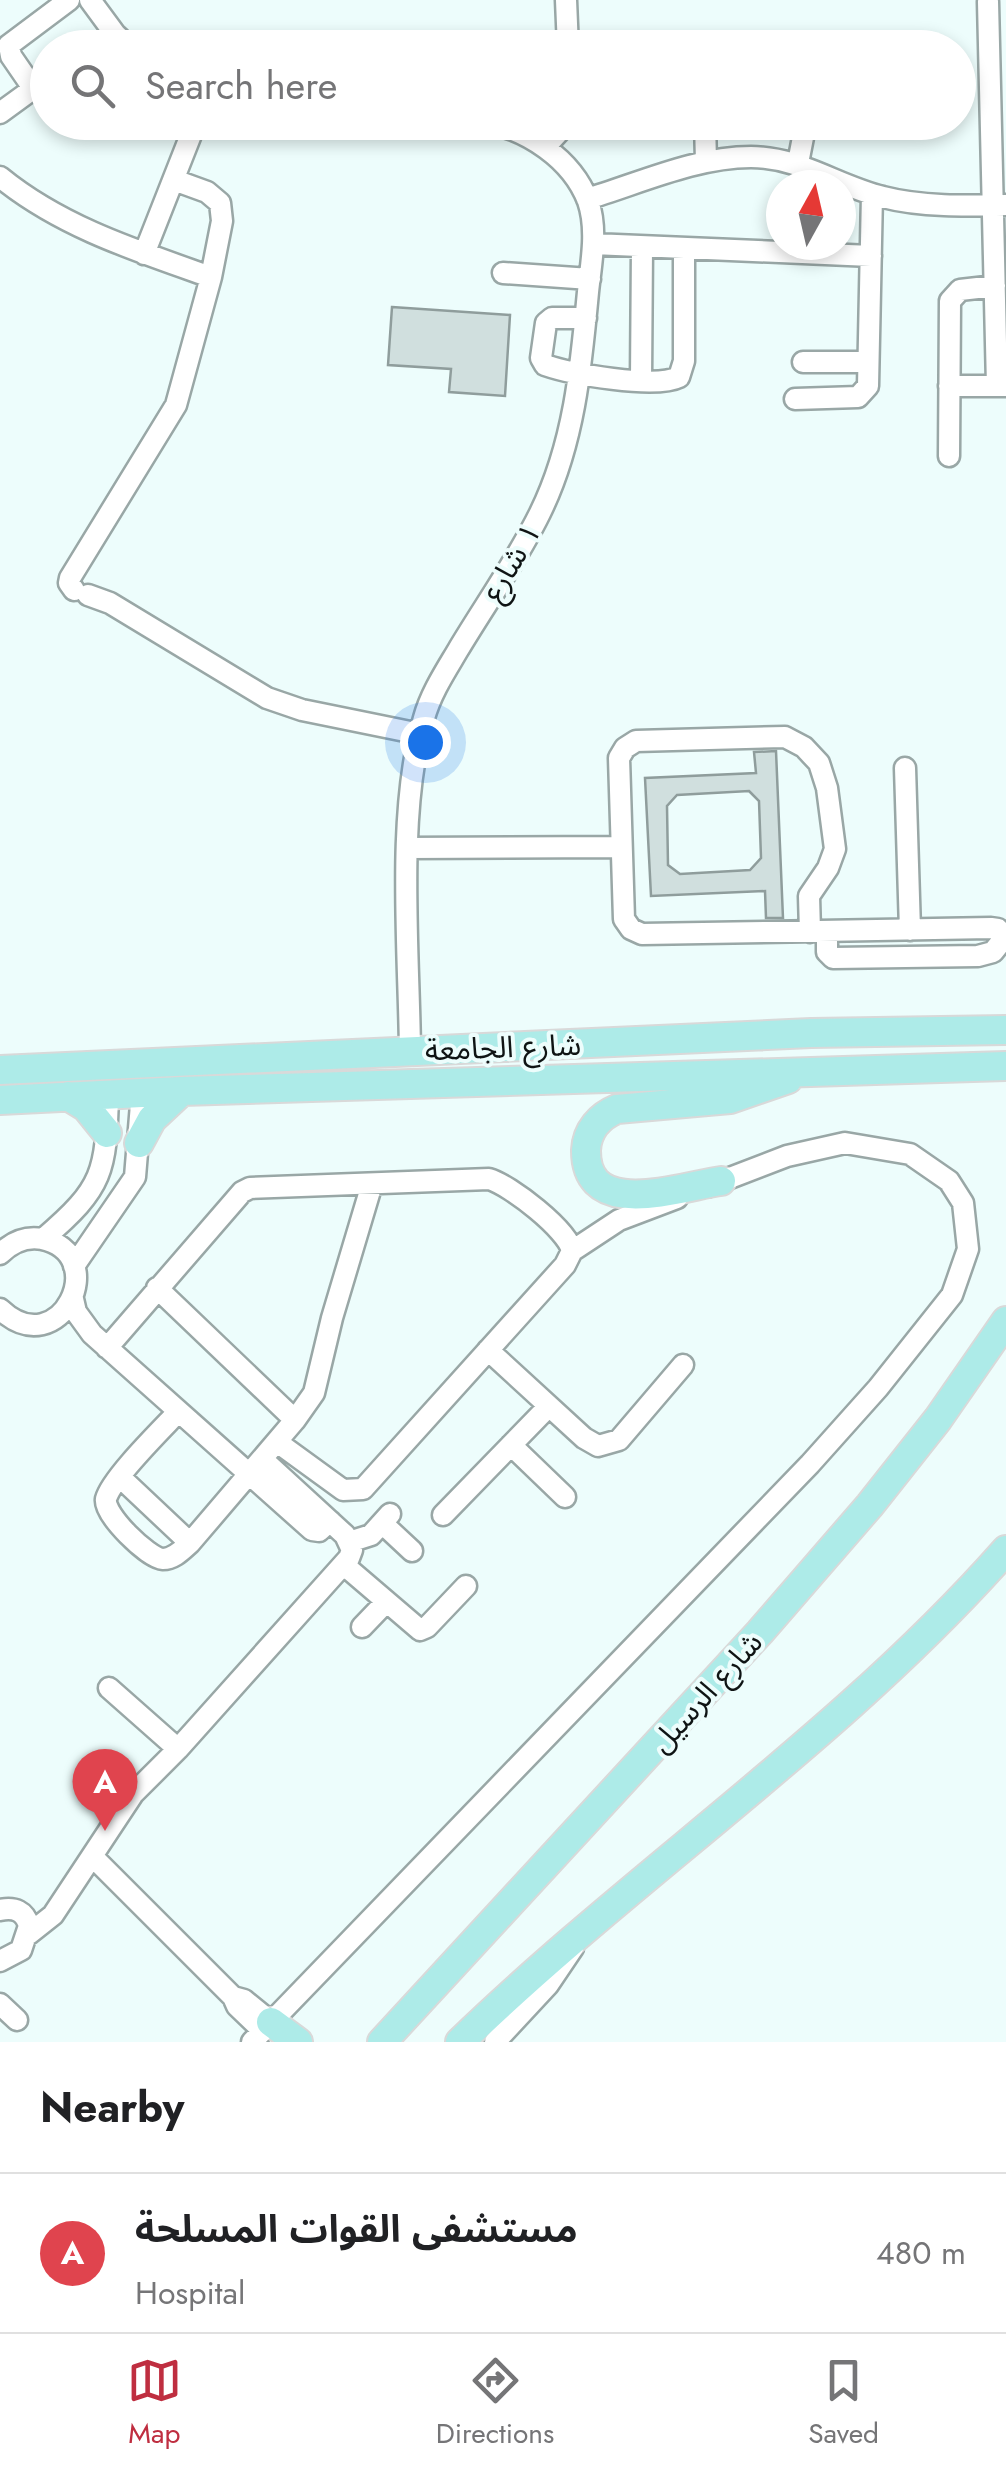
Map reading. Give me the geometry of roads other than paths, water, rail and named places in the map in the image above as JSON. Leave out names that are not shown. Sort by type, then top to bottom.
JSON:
[{"type":"main road","name":"شارع الجامعة","points":[[0,1070],[811,1034],[1006,1030]]},
{"type":"main road","name":"شارع الجامعة","points":[[0,1100],[142,1092],[1004,1067]]},
{"type":"main road","points":[[722,1181],[647,1194],[618,1194],[601,1184],[590,1170],[586,1152],[590,1133],[601,1118],[617,1109],[730,1099],[804,1072]]},
{"type":"main road","points":[[139,1143],[152,1119],[182,1091]]},
{"type":"main road","points":[[68,1096],[86,1107],[107,1133]]},
{"type":"main road","name":"شارع الرسيل","points":[[382,2042],[748,1646],[870,1505],[938,1419],[1006,1322]]},
{"type":"main road","points":[[460,2042],[808,1743],[931,1628],[1006,1550]]},
{"type":"main road","points":[[931,1628],[1006,1573]]},
{"type":"main road","points":[[358,2042],[387,2021],[412,2013]]},
{"type":"main road","points":[[265,2034],[298,2042]]},
{"type":"street","points":[[30,74],[11,56],[9,45],[69,0]]},
{"type":"street","points":[[90,0],[114,30]]},
{"type":"street","points":[[566,0],[567,30]]},
{"type":"street","points":[[950,386],[1002,386],[995,286],[999,205],[988,2]]},
{"type":"street","points":[[0,113],[30,90]]},
{"type":"street","points":[[144,254],[189,140]]},
{"type":"street","points":[[533,140],[562,162],[588,199],[706,162],[752,157],[798,163],[872,194],[908,202],[999,205]]},
{"type":"street","points":[[545,147],[551,140]]},
{"type":"street","points":[[705,140],[706,162]]},
{"type":"street","points":[[798,163],[802,140]]},
{"type":"street","points":[[0,177],[73,224],[211,277]]},
{"type":"street","points":[[174,180],[207,192],[220,204],[222,221],[211,277],[176,405],[69,582],[267,698],[302,710],[420,734]]},
{"type":"street","points":[[796,399],[858,397],[868,386],[872,194]]},
{"type":"street","name":"١ شارع","points":[[410,1051],[408,848],[420,734],[432,694],[548,497],[569,434],[580,375],[593,244],[588,199]]},
{"type":"street","points":[[593,244],[871,256]]},
{"type":"street","points":[[641,380],[642,247]]},
{"type":"street","points":[[586,318],[552,318],[546,323],[541,358],[546,365],[580,375],[670,381],[683,369],[684,249]]},
{"type":"street","points":[[503,273],[590,278]]},
{"type":"street","points":[[948,456],[950,301],[960,290],[995,286]]},
{"type":"street","points":[[803,362],[868,362]]},
{"type":"street","points":[[910,930],[819,932],[642,934],[631,928],[624,919],[620,846],[620,758],[626,748],[636,741],[772,736],[794,740],[819,763],[823,772],[835,839],[833,858],[810,896],[819,932],[826,952],[838,958],[978,956],[993,952],[1004,937],[998,929],[910,930]]},
{"type":"street","points":[[906,768],[910,930]]},
{"type":"street","points":[[408,848],[620,846]]},
{"type":"street","points":[[74,1266],[135,1178],[142,1092]]},
{"type":"street","points":[[0,1254],[66,1220],[93,1188],[103,1168],[108,1094]]},
{"type":"street","points":[[89,1861],[121,1881],[124,1891],[233,1996],[235,2004],[265,2034],[810,1464],[911,1349],[959,1280],[968,1250],[963,1203],[949,1181],[910,1154],[845,1143],[787,1156],[619,1220],[572,1251],[565,1265],[357,1492],[337,1487],[277,1442]]},
{"type":"street","points":[[99,1341],[157,1288],[242,1192],[250,1188],[474,1178],[501,1182],[566,1236],[572,1251]]},
{"type":"street","points":[[177,1413],[106,1497],[106,1509],[113,1520],[152,1555],[164,1559],[177,1555],[190,1543],[296,1420],[318,1384],[332,1318],[372,1184]]},
{"type":"street","points":[[93,1188],[120,1201]]},
{"type":"street","points":[[66,1220],[90,1242]]},
{"type":"street","points":[[0,1233],[59,1246],[74,1266],[77,1285],[73,1299],[66,1310],[48,1322]]},
{"type":"street","points":[[157,1288],[296,1420]]},
{"type":"street","points":[[73,1299],[82,1324],[248,1476],[312,1530],[318,1531],[330,1521]]},
{"type":"street","points":[[0,1309],[9,1324],[71,1324],[99,1341]]},
{"type":"street","points":[[488,1350],[588,1442],[598,1446],[619,1440],[683,1365]]},
{"type":"street","points":[[443,1515],[549,1406]]},
{"type":"street","points":[[511,1445],[565,1496]]},
{"type":"street","points":[[29,1934],[53,1915],[133,1794],[344,1565],[352,1550],[330,1521],[262,1458]]},
{"type":"street","points":[[120,1477],[190,1543]]},
{"type":"street","points":[[349,1542],[365,1539],[386,1519],[412,1552]]},
{"type":"street","points":[[344,1565],[416,1628],[424,1629],[466,1586]]},
{"type":"street","points":[[362,1627],[386,1602]]},
{"type":"street","points":[[109,1688],[178,1749]]},
{"type":"street","points":[[8,1905],[48,1903],[68,1889]]},
{"type":"street","points":[[0,1961],[21,1950],[29,1934],[30,1926],[8,1905]]},
{"type":"street","points":[[495,2042],[548,1985],[594,1923]]},
{"type":"street","points":[[0,2004],[17,2020]]},
{"type":"place","name":"مستشفى القوات المسلحة","points":[[105,1831]]}]
